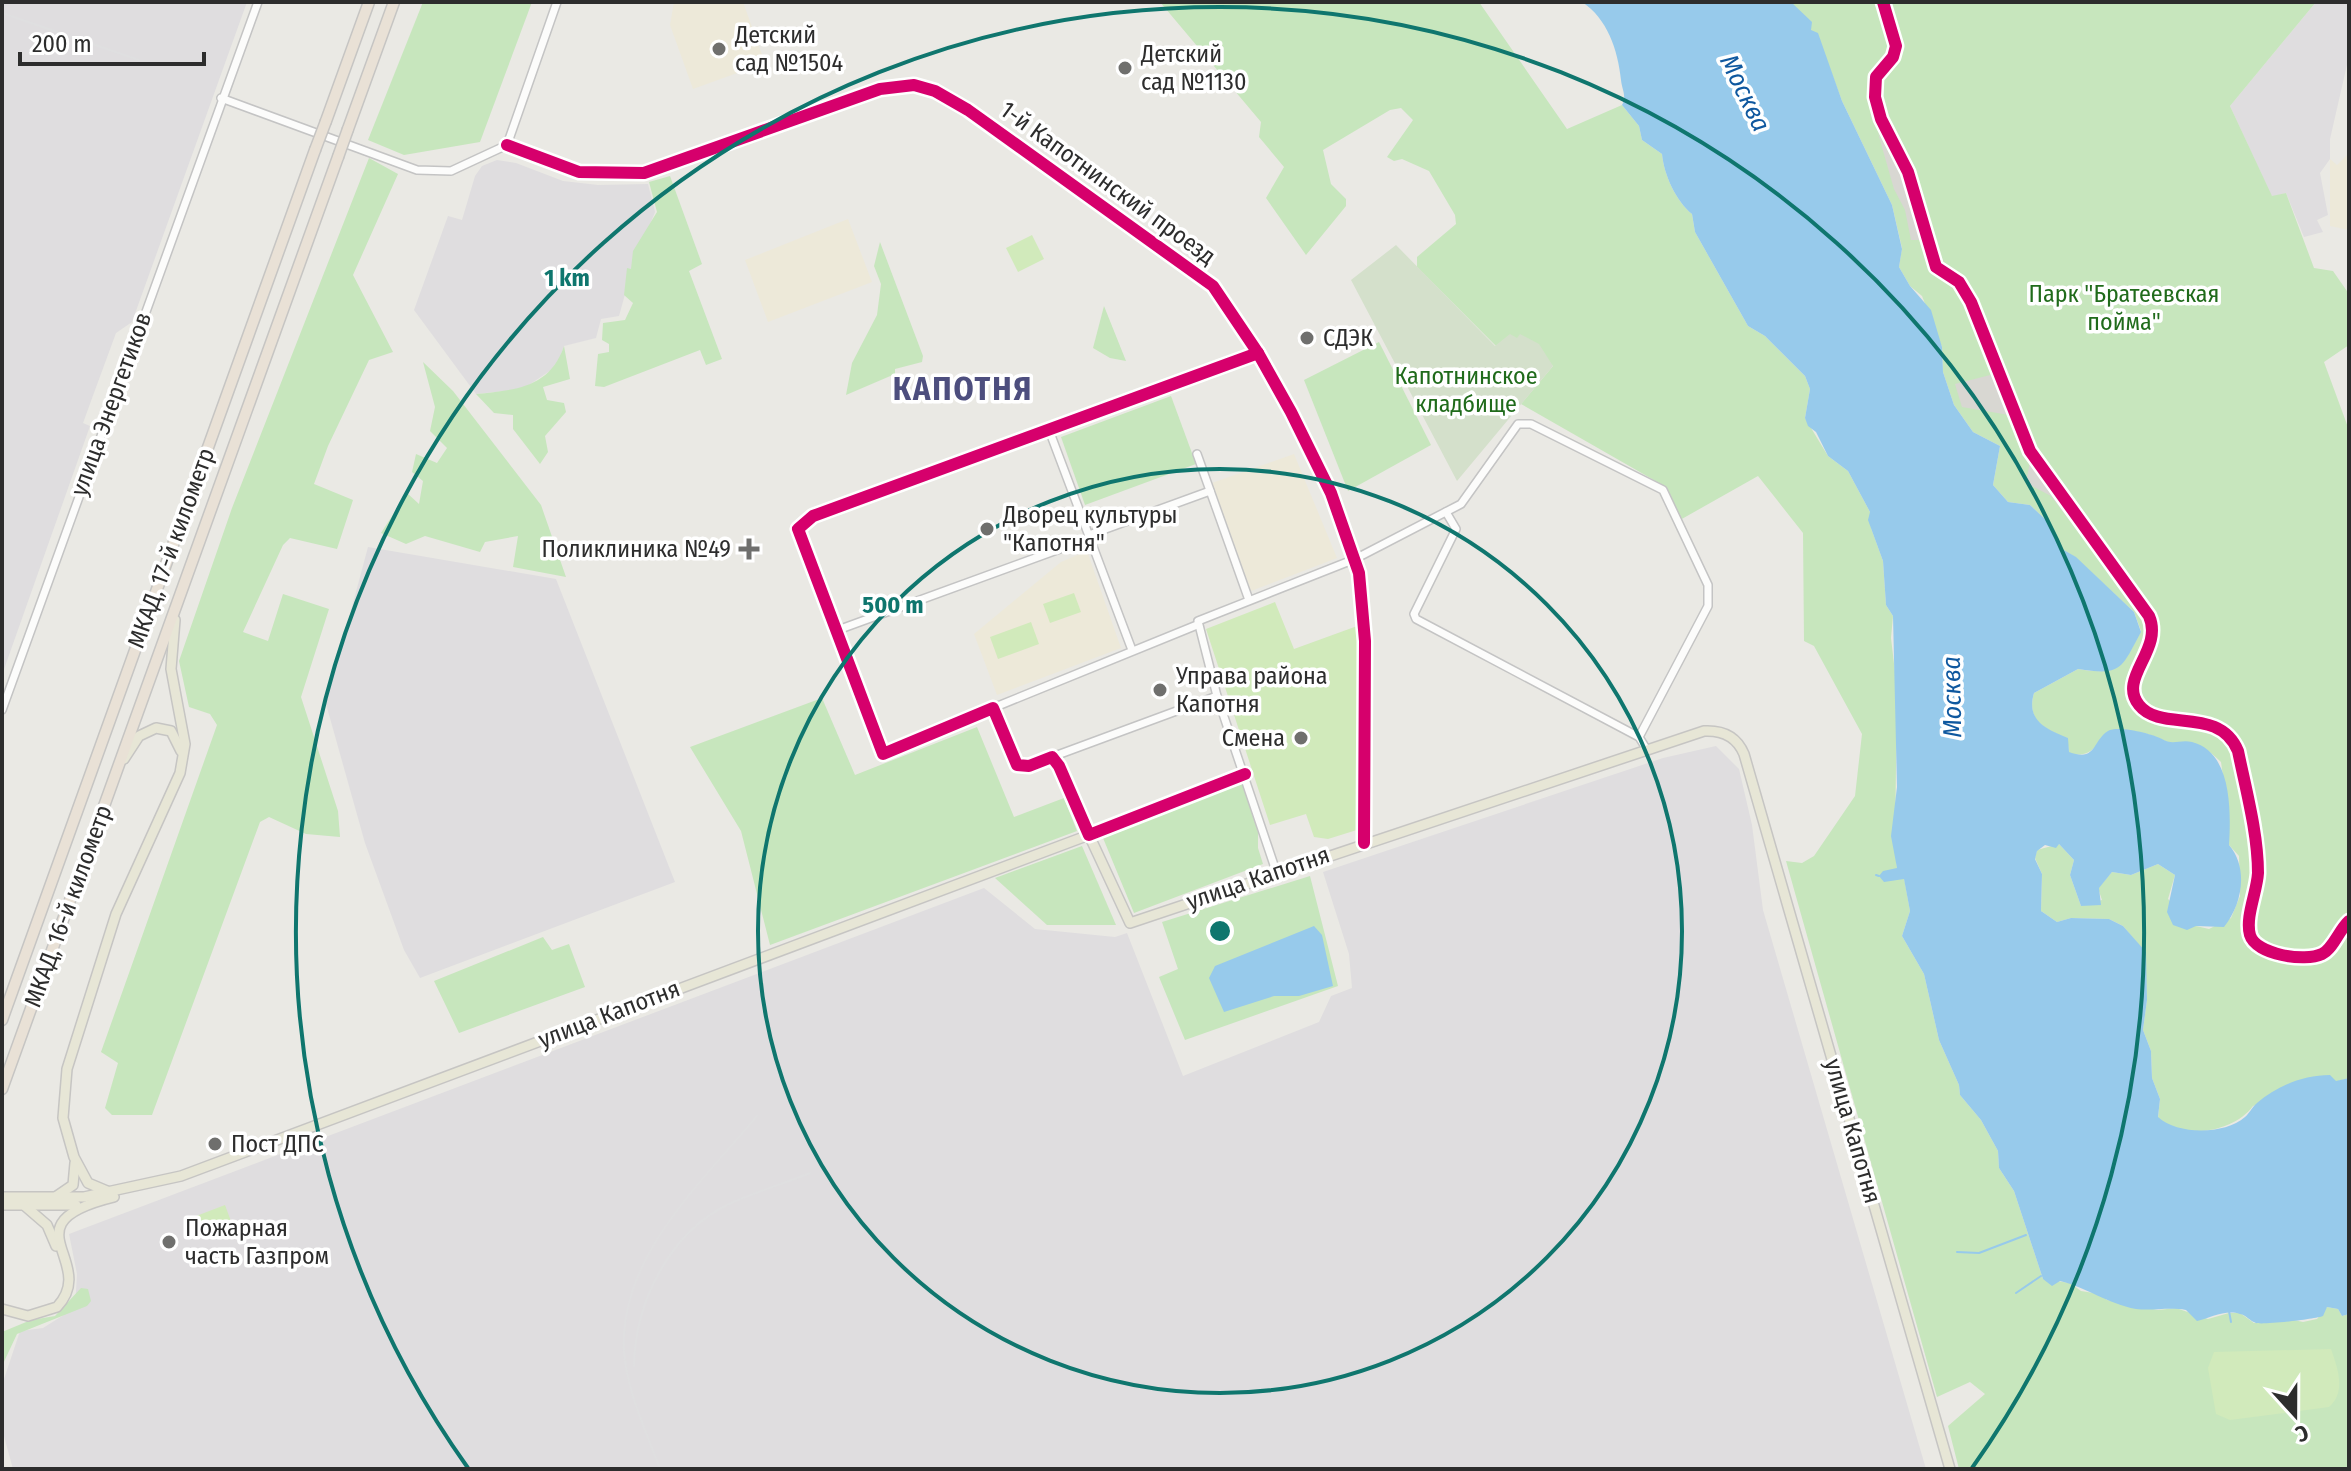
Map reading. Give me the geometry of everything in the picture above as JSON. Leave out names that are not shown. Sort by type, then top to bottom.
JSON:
[{"type":"highway","name":"МКАД, 17-й километр","points":[[3,1017],[369,2]]},
{"type":"highway","name":"МКАД, 17-й километр","points":[[118,768],[394,2]]},
{"type":"highway","name":"МКАД, 16-й километр","points":[[2,1089],[118,768]]},
{"type":"main road","points":[[114,1192],[88,1183],[74,1157],[63,1118],[67,1069],[116,914],[183,760],[185,744],[171,669],[178,600]]},
{"type":"main road","points":[[118,768],[139,736],[156,728],[175,736],[183,760]]},
{"type":"main road","name":"улица Капотня","points":[[168,1180],[1089,835],[1130,923],[1276,871],[1715,730],[1732,737],[1744,754],[1950,1469]]},
{"type":"main road","points":[[51,1199],[73,1185],[74,1157]]},
{"type":"main road","points":[[2,1197],[51,1199],[114,1192],[168,1180]]},
{"type":"main road","points":[[2,1308],[39,1315],[63,1300],[68,1284],[59,1233],[60,1221],[69,1211],[146,1190],[168,1180]]},
{"type":"main road","points":[[2,1205],[87,1204]]},
{"type":"main road","points":[[2,1308],[37,1313],[54,1305],[64,1286],[52,1232],[25,1206]]},
{"type":"street","name":"улица Энергетиков","points":[[2,710],[258,2]]},
{"type":"street","points":[[221,98],[417,170],[451,171],[507,145],[557,2]]},
{"type":"street","name":"1-й Капотнинский проезд","points":[[507,145],[579,172],[644,173],[861,93],[914,85],[935,91],[968,110],[1190,268],[1219,292],[1258,353],[1331,493],[1355,559],[1365,641],[1364,843]]},
{"type":"street","points":[[1258,353],[802,522],[798,529],[883,754],[1197,625],[1205,616],[1355,559],[1461,504],[1518,424],[1525,423],[1663,490],[1708,585],[1708,606],[1639,737]]},
{"type":"street","points":[[1049,430],[1132,650]]},
{"type":"street","points":[[1197,454],[1249,600]]},
{"type":"street","points":[[835,631],[1210,491]]},
{"type":"street","points":[[1446,512],[1456,529],[1414,614],[1416,619],[1639,737],[1647,750]]},
{"type":"street","points":[[1197,625],[1217,696],[1276,871]]},
{"type":"street","points":[[993,708],[1017,765],[1029,766],[1217,696]]},
{"type":"street","points":[[1052,757],[1089,835],[1245,774]]},
{"type":"shaded area","points":[[2,2],[247,2],[132,322],[116,333],[91,401],[83,423],[90,426],[2,675]]},
{"type":"shaded area","name":"Детский сад №1504","points":[[674,2],[743,2],[765,63],[693,89],[670,25]]},
{"type":"shaded area","points":[[2316,2],[2349,2],[2349,56],[2330,139],[2330,159],[2320,173],[2328,215],[2317,220],[2323,232],[2304,237],[2286,193],[2272,197],[2230,106]]},
{"type":"shaded area","points":[[1878,133],[1902,178],[1920,240],[1911,240],[1905,210],[1894,189]]},
{"type":"shaded area","points":[[2349,153],[2349,230],[2330,226],[2330,159],[2337,165]]},
{"type":"shaded area","points":[[497,160],[516,163],[563,181],[598,185],[648,184],[655,212],[632,269],[619,316],[601,319],[596,338],[564,346],[557,366],[523,389],[476,394],[414,310],[448,216],[462,220],[475,176],[482,166]]},
{"type":"shaded area","points":[[848,219],[872,282],[768,322],[745,260]]},
{"type":"shaded area","points":[[1998,373],[2015,416],[1962,407],[1955,384]]},
{"type":"shaded area","points":[[1294,454],[1337,558],[1251,591],[1212,483]]},
{"type":"shaded area","points":[[2031,456],[2096,544],[2088,545],[2051,496],[2026,483]]},
{"type":"shaded area","points":[[368,547],[556,579],[675,882],[420,978],[404,950],[365,843],[326,704]]},
{"type":"shaded area","points":[[1087,551],[1121,648],[997,695],[974,634],[1061,562]]},
{"type":"shaded area","points":[[1716,746],[1739,769],[1752,825],[1763,910],[1926,1469],[13,1469],[2,1429],[2,1385],[20,1331],[43,1328],[75,1308],[77,1274],[69,1234],[984,888],[1035,929],[1115,937],[1127,933],[1183,1076],[1319,1022],[1331,996],[1352,988],[1349,954],[1323,872],[1663,758]]},
{"type":"green space","points":[[423,2],[532,2],[480,142],[404,155],[368,140]]},
{"type":"green space","points":[[1160,2],[1479,2],[1567,129],[1622,105],[1639,126],[1642,140],[1662,154],[1672,187],[1692,214],[1695,232],[1748,326],[1765,336],[1805,376],[1810,389],[1805,418],[1828,456],[1848,471],[1870,512],[1871,528],[1883,561],[1886,605],[1893,616],[1891,638],[1897,689],[1895,843],[1897,868],[1904,878],[1910,911],[1902,936],[1924,974],[1939,1040],[1959,1085],[1960,1095],[1981,1120],[1998,1151],[1999,1168],[2014,1191],[2043,1279],[2070,1283],[2081,1291],[2100,1294],[2107,1300],[2158,1310],[2176,1308],[2208,1319],[2240,1313],[2254,1323],[2289,1319],[2303,1322],[2317,1319],[2327,1307],[2338,1309],[2342,1316],[2349,1314],[2349,1469],[1959,1469],[1948,1426],[1985,1394],[1970,1382],[1937,1397],[1786,861],[1802,863],[1814,856],[1855,796],[1862,734],[1814,646],[1804,641],[1803,533],[1758,476],[1680,520],[1666,487],[1521,404],[1553,366],[1517,338],[1496,346],[1417,267],[1417,257],[1456,224],[1455,215],[1429,171],[1402,159],[1394,161],[1387,157],[1413,120],[1401,108],[1390,110],[1323,150],[1331,184],[1346,199],[1346,206],[1306,255],[1266,198],[1284,167],[1259,137],[1261,122]]},
{"type":"green space","name":"Парк \"Братеевская пойма\"","points":[[1791,2],[2316,2],[2230,106],[2272,196],[2286,193],[2314,268],[2333,271],[2349,294],[2349,345],[2324,362],[2349,430],[2349,1078],[2253,1106],[2244,1115],[2221,1127],[2194,1131],[2168,1125],[2158,1118],[2160,1099],[2152,1078],[2151,1051],[2143,1030],[2147,1000],[2145,952],[2123,926],[2109,919],[2071,918],[2057,922],[2041,911],[2042,874],[2035,858],[2037,850],[2059,844],[2074,860],[2070,875],[2081,906],[2102,900],[2098,888],[2112,872],[2131,875],[2158,864],[2175,875],[2168,899],[2196,926],[2209,929],[2231,918],[2240,896],[2239,856],[2229,845],[2221,762],[2198,746],[2185,742],[2171,744],[2132,731],[2107,732],[2087,753],[2069,753],[2067,738],[2044,727],[2035,717],[2034,693],[2078,669],[2103,671],[2118,666],[2141,631],[2134,612],[2075,557],[2062,549],[2046,520],[2030,505],[2008,502],[1993,485],[2000,446],[1973,432],[1954,405],[1943,372],[1942,347],[1922,296],[1910,286],[1899,267],[1902,248],[1892,205],[1842,101],[1826,58]]},
{"type":"green space","points":[[369,158],[398,174],[353,275],[393,352],[369,360],[328,446],[314,484],[353,500],[337,549],[290,538],[283,545],[243,632],[268,641],[283,594],[329,609],[301,697],[338,811],[340,837],[306,834],[269,817],[260,822],[152,1115],[112,1115],[105,1108],[118,1063],[101,1052],[217,725],[210,714],[189,707],[179,661],[232,508]]},
{"type":"green space","points":[[670,176],[702,264],[689,271],[722,359],[706,365],[700,350],[604,387],[595,386],[598,354],[609,352],[609,344],[602,340],[603,323],[625,320],[633,303],[624,295],[627,268],[631,269],[633,251],[657,212],[649,182]]},
{"type":"green space","points":[[1032,235],[1044,259],[1018,272],[1006,248]]},
{"type":"green space","points":[[880,242],[923,356],[922,362],[895,369],[895,374],[846,395],[852,363],[877,315],[881,284],[874,266]]},
{"type":"green space","name":"Капотнинское кладбище","points":[[1396,245],[1495,346],[1510,334],[1517,338],[1520,334],[1539,344],[1553,366],[1457,481],[1351,280]]},
{"type":"green space","points":[[1104,306],[1126,361],[1110,358],[1093,348]]},
{"type":"green space","points":[[1379,342],[1431,445],[1348,491],[1304,380]]},
{"type":"green space","points":[[564,346],[570,379],[543,387],[547,400],[564,403],[566,412],[545,436],[548,452],[540,464],[513,429],[513,415],[494,413],[476,394],[517,388],[540,379],[558,360]]},
{"type":"green space","points":[[423,362],[453,391],[541,505],[566,577],[513,567],[518,536],[485,542],[480,552],[425,536],[406,544],[381,533],[407,493],[419,504],[423,481],[412,472],[416,454],[437,463],[447,448],[430,431],[435,407]]},
{"type":"green space","points":[[1171,396],[1196,464],[1085,505],[1061,437]]},
{"type":"green space","points":[[1074,593],[1081,612],[1050,623],[1043,604]]},
{"type":"green space","name":"Смена","points":[[1275,602],[1294,649],[1360,625],[1360,829],[1328,839],[1314,837],[1306,814],[1270,825],[1206,629]]},
{"type":"green space","points":[[1031,622],[1039,644],[998,659],[990,637]]},
{"type":"green space","points":[[822,698],[855,775],[977,727],[1014,817],[1064,798],[1077,831],[770,945],[741,831],[690,747]]},
{"type":"green space","points":[[1242,783],[1258,832],[1258,848],[1263,864],[1134,913],[1103,838]]},
{"type":"green space","points":[[1082,846],[1116,925],[1047,925],[995,878]]},
{"type":"green space","points":[[1310,876],[1338,986],[1185,1040],[1159,977],[1178,969],[1162,922]]},
{"type":"green space","points":[[543,937],[552,950],[569,944],[585,987],[459,1033],[434,981]]},
{"type":"green space","points":[[225,1205],[232,1224],[198,1237],[191,1218]]},
{"type":"green space","points":[[81,1288],[88,1289],[91,1301],[87,1306],[17,1334],[2,1366],[2,1332],[31,1320],[55,1316]]},
{"type":"green space","points":[[2331,1349],[2339,1386],[2338,1394],[2329,1407],[2230,1420],[2216,1414],[2208,1368],[2214,1352]]},
{"type":"water","name":"Москва","points":[[1582,2],[1791,2],[1812,22],[1811,30],[1818,33],[1842,101],[1892,205],[1902,249],[1899,267],[1910,286],[1931,310],[1942,347],[1943,372],[1954,405],[1973,432],[2000,446],[1993,485],[2008,502],[2030,505],[2046,520],[2062,549],[2076,557],[2134,612],[2141,632],[2118,667],[2104,671],[2078,669],[2034,693],[2035,717],[2045,727],[2068,738],[2069,752],[2078,754],[2089,752],[2103,735],[2113,729],[2144,733],[2170,742],[2192,742],[2205,748],[2215,758],[2226,784],[2230,816],[2229,845],[2239,864],[2241,886],[2235,908],[2224,927],[2196,926],[2187,930],[2173,925],[2167,912],[2175,875],[2158,864],[2131,875],[2112,872],[2099,888],[2101,905],[2081,906],[2070,875],[2074,860],[2059,844],[2056,848],[2045,845],[2037,851],[2035,859],[2042,874],[2041,911],[2057,922],[2071,918],[2109,919],[2123,926],[2146,952],[2147,1000],[2143,1030],[2151,1051],[2152,1078],[2160,1099],[2158,1117],[2167,1123],[2189,1130],[2214,1130],[2236,1123],[2265,1097],[2291,1083],[2330,1075],[2336,1081],[2349,1078],[2349,1314],[2342,1316],[2338,1309],[2327,1307],[2323,1316],[2311,1319],[2256,1323],[2242,1315],[2229,1313],[2197,1321],[2186,1310],[2136,1309],[2060,1281],[2052,1286],[2043,1279],[2014,1191],[1999,1168],[1998,1151],[1981,1120],[1960,1095],[1959,1085],[1939,1040],[1924,974],[1902,936],[1910,911],[1904,879],[1884,882],[1879,876],[1883,871],[1897,868],[1891,836],[1897,787],[1893,616],[1886,605],[1883,561],[1868,520],[1870,512],[1848,471],[1828,456],[1816,432],[1808,426],[1805,418],[1810,389],[1805,376],[1765,336],[1748,326],[1695,232],[1692,214],[1672,187],[1662,154],[1642,140],[1639,126],[1622,105],[1624,93],[1614,46],[1605,26]]},
{"type":"water","points":[[1314,926],[1322,935],[1333,986],[1299,996],[1274,996],[1224,1012],[1209,978],[1215,966]]},
{"type":"waterway","points":[[1957,1252],[1979,1253],[2026,1235]]},
{"type":"waterway","points":[[2016,1293],[2041,1276]]},
{"type":"waterway","points":[[2229,1311],[2231,1322]]},
{"type":"railway","points":[[2,13],[139,60]]},
{"type":"railway","points":[[660,1469],[638,1411],[626,1366],[626,1317],[635,1284],[649,1253],[668,1223],[757,1116]]},
{"type":"railway","points":[[634,1366],[636,1342],[649,1294],[673,1251],[689,1232],[729,1204],[810,1173]]},
{"type":"cycle path","points":[[1883,2],[1896,46],[1893,57],[1876,77],[1875,97],[1881,119],[1908,172],[1936,267],[1959,282],[1971,302],[2030,451],[2149,616],[2151,640],[2136,674],[2134,695],[2139,705],[2161,718],[2218,728],[2238,751],[2251,812],[2258,873],[2249,920],[2250,935],[2261,948],[2271,952],[2293,957],[2314,956],[2329,948],[2349,921]]},
{"type":"cycle path","points":[[507,145],[579,172],[644,173],[880,89],[914,85],[935,91],[968,110],[1213,286],[1258,353],[1291,412],[1331,493],[1359,573],[1365,641],[1364,843]]},
{"type":"cycle path","points":[[1245,774],[1089,835],[1059,766],[1052,757],[1029,766],[1017,765],[993,708],[883,754],[798,529],[813,516],[1258,353]]},
{"type":"place","name":"Детский сад №1504","points":[[719,49]]},
{"type":"place","name":"Детский сад №1130","points":[[1125,68]]},
{"type":"place","name":"СДЭК","points":[[1307,338]]},
{"type":"place","name":"Дворец культуры \"Капотня\"","points":[[987,529]]},
{"type":"place","name":"Поликлиника №49","points":[[749,549]]},
{"type":"place","name":"Управа района Капотня","points":[[1160,690]]},
{"type":"place","name":"Смена","points":[[1301,738]]},
{"type":"place","name":"Пост ДПС","points":[[215,1144]]},
{"type":"place","name":"Пожарная часть Газпром","points":[[169,1242]]},
{"type":"district","name":"КАПОТНЯ","points":[[963,389]]}]
